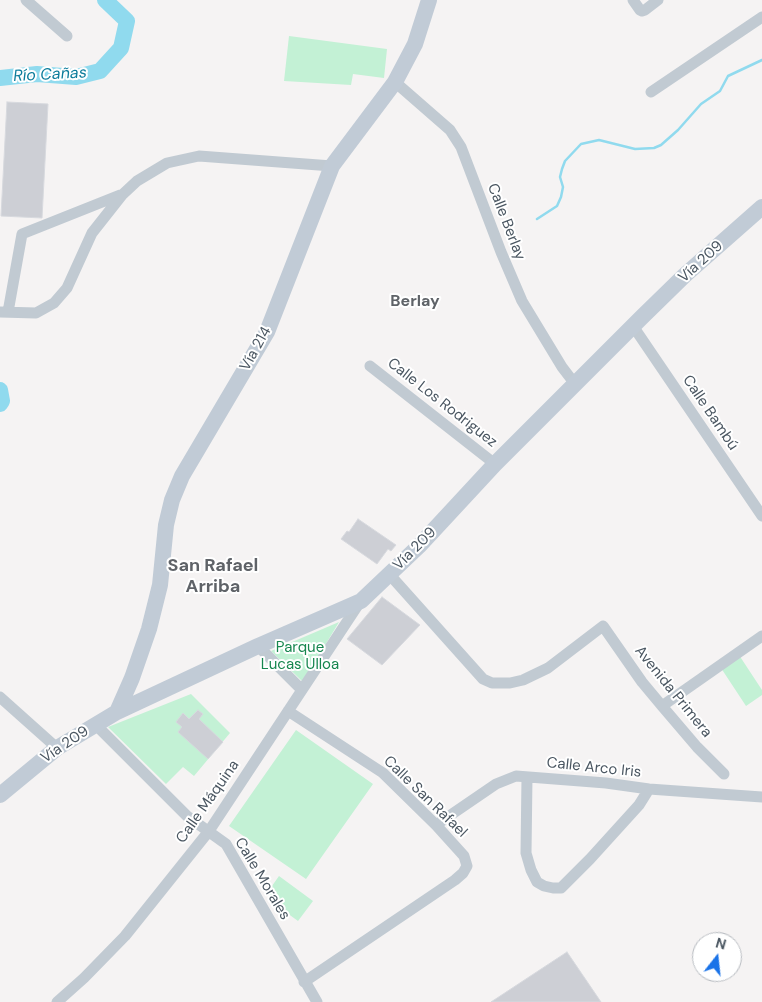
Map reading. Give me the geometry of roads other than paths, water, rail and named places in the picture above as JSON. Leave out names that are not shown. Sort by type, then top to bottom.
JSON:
[{"type":"main road","name":"Vía 214","points":[[117,712],[132,678],[149,629],[160,585],[166,526],[172,500],[182,476],[267,332],[332,166],[395,82],[415,44],[429,0]]},
{"type":"main road","name":"Vía 209","points":[[0,795],[57,748],[117,712],[258,646],[361,601],[390,575],[495,464],[633,326],[685,275],[762,207]]},
{"type":"main road","points":[[132,678],[145,691],[156,694]]},
{"type":"street","points":[[26,0],[67,36]]},
{"type":"street","points":[[633,0],[642,11],[658,0]]},
{"type":"street","points":[[651,92],[762,17]]},
{"type":"street","name":"Calle Berlay","points":[[395,82],[450,130],[461,148],[522,302],[562,367],[576,384]]},
{"type":"street","points":[[122,195],[22,234],[4,312],[36,313],[54,303],[67,288],[92,233],[122,195],[137,181],[167,163],[200,156],[332,166]]},
{"type":"street","name":"Calle Bambú","points":[[633,326],[762,516]]},
{"type":"street","name":"Calle Los Rodriguez","points":[[370,366],[495,464]]},
{"type":"street","name":"Avenida Primera","points":[[390,575],[483,679],[492,683],[505,684],[523,680],[548,668],[603,626],[642,682],[697,747],[724,774]]},
{"type":"street","name":"Calle Máquina","points":[[57,1002],[84,978],[125,936],[209,831],[361,601]]},
{"type":"street","points":[[662,706],[762,636]]},
{"type":"street","points":[[258,646],[302,690]]},
{"type":"street","points":[[0,698],[57,748]]},
{"type":"street","name":"Calle San Rafael","points":[[288,712],[383,773],[436,824],[466,861],[467,866],[463,873],[304,982]]},
{"type":"street","name":"Calle Morales","points":[[96,725],[186,816],[226,844],[317,1002]]},
{"type":"street","name":"Calle Arco Iris","points":[[436,824],[496,784],[516,776],[606,783],[649,789],[762,797]]},
{"type":"street","points":[[527,777],[526,854],[537,882],[553,888],[562,888],[590,860],[639,805],[649,789]]},
{"type":"waterway","name":"Río Cañas","points":[[0,78],[37,74],[76,77],[100,71],[121,48],[127,21],[105,0]]},
{"type":"waterway","points":[[537,219],[557,206],[563,187],[560,177],[565,161],[581,144],[599,140],[635,149],[654,148],[661,145],[678,130],[701,104],[720,91],[728,76],[762,60]]},
{"type":"waterway","name":"Río Cañas","points":[[0,390],[2,401],[0,404]]},
{"type":"district","name":"Berlay","points":[[415,302]]},
{"type":"district","name":"San Rafael Arriba","points":[[213,576]]},
{"type":"park label","name":"Parque Lucas Ulloa","points":[[300,656]]}]
